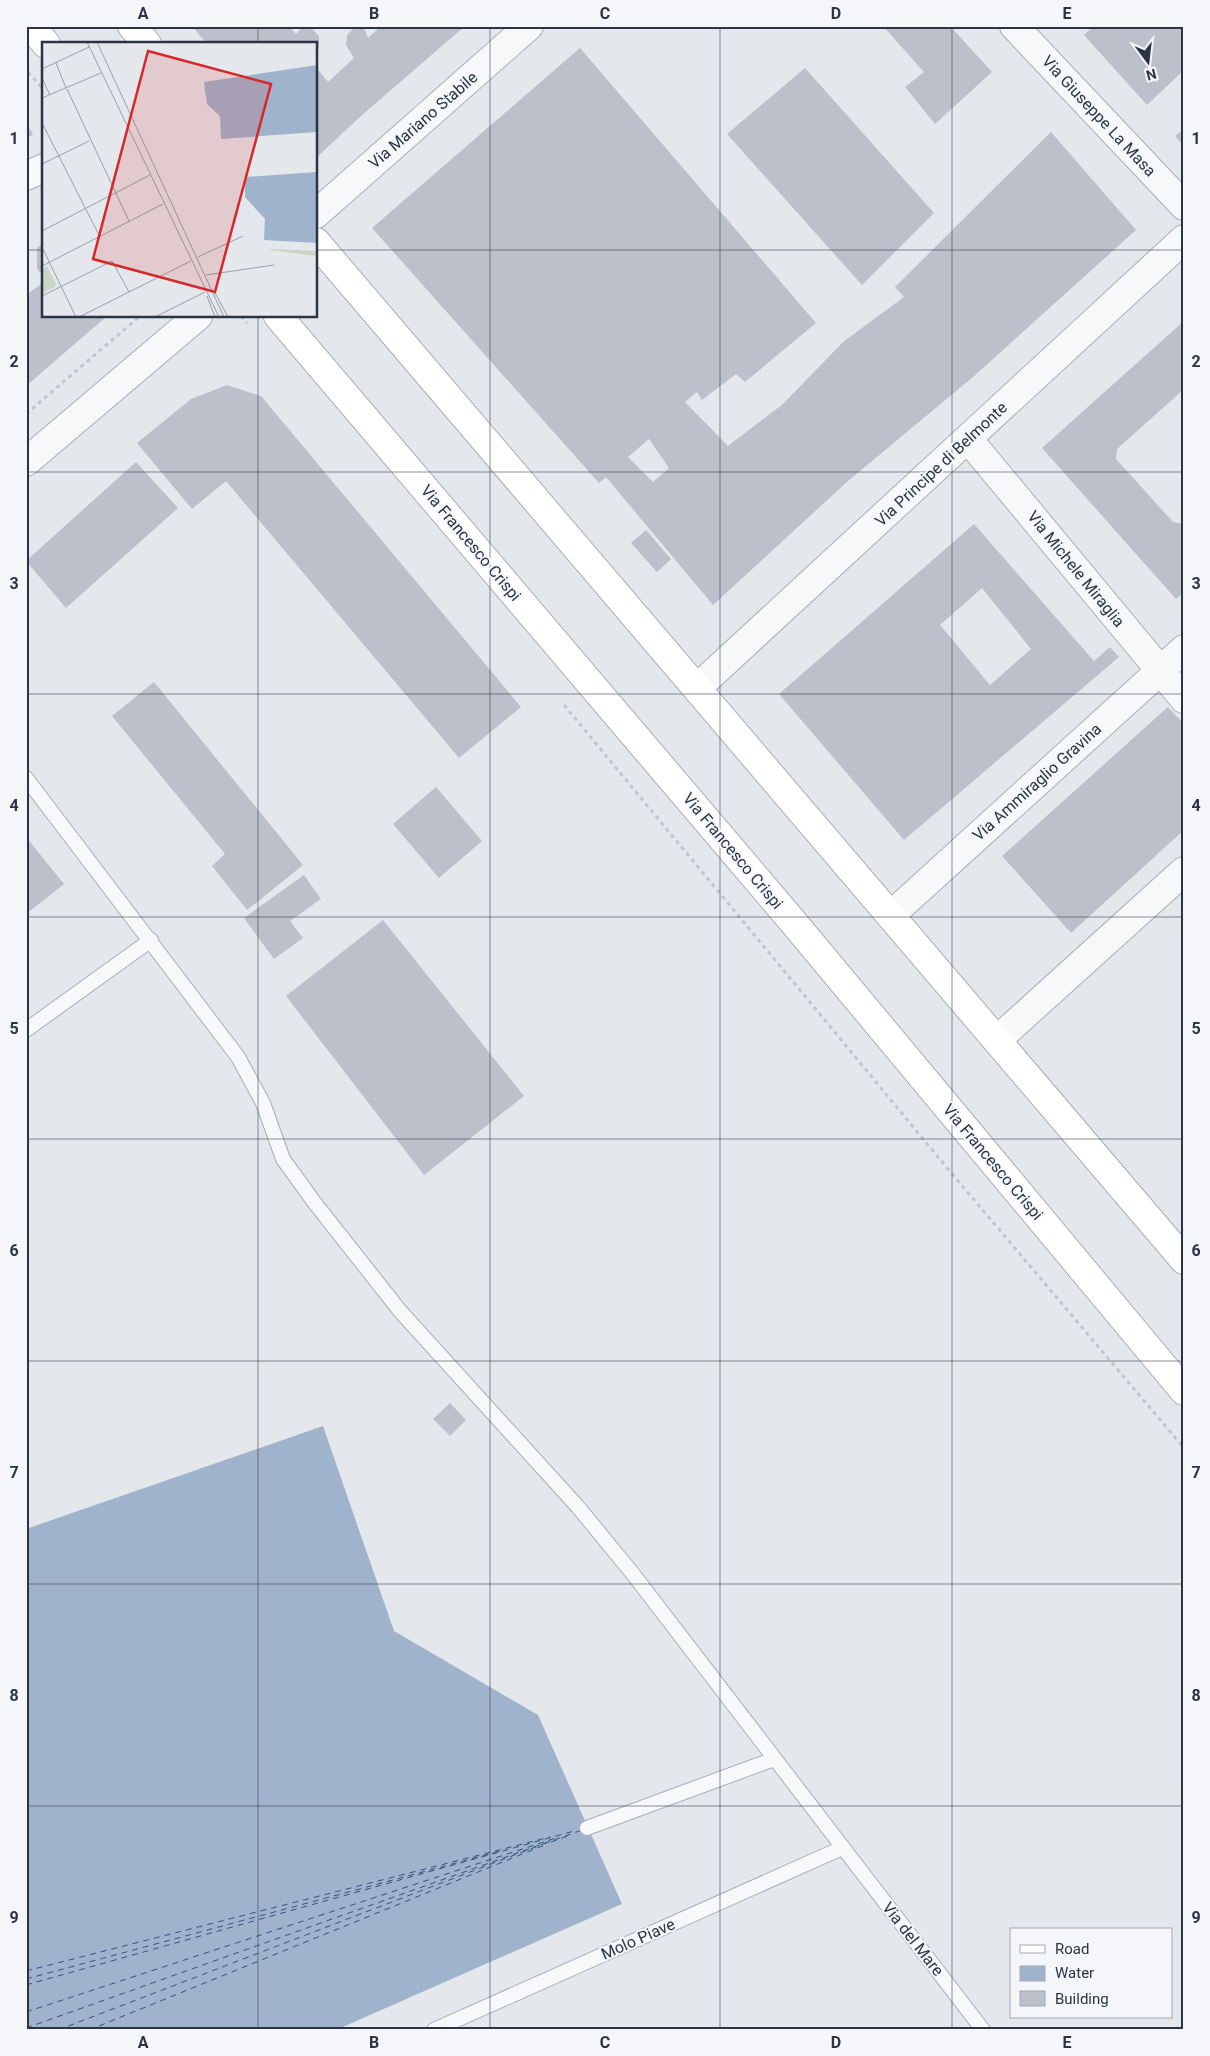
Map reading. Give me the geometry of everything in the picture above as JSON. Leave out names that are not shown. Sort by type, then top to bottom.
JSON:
[{"type":"main road","points":[[31,26],[44,42]]},
{"type":"main road","points":[[132,26],[145,42]]},
{"type":"main road","points":[[318,244],[1184,1260]]},
{"type":"main road","name":"Via Francesco Crispi","points":[[280,318],[787,915],[1184,1391]]},
{"type":"street","name":"Via Mariano Stabile","points":[[318,212],[529,26]]},
{"type":"street","name":"Via Giuseppe La Masa","points":[[1026,30],[1184,206]]},
{"type":"street","points":[[26,176],[42,169]]},
{"type":"street","name":"Via Principe di Belmonte","points":[[697,688],[1184,239]]},
{"type":"street","points":[[26,462],[196,318]]},
{"type":"street","name":"Via Michele Miraglia","points":[[968,439],[1184,699]]},
{"type":"street","name":"Via Ammiraglio Gravina","points":[[891,915],[1184,649]]},
{"type":"street","points":[[997,1040],[1184,871]]},
{"type":"lane","name":"Via del Mare","points":[[26,778],[151,940],[238,1057],[262,1103],[283,1159],[314,1202],[400,1311],[578,1506],[634,1574],[983,2030]]},
{"type":"lane","points":[[26,1030],[151,940]]},
{"type":"lane","points":[[587,1828],[774,1759]]},
{"type":"lane","name":"Molo Piave","points":[[434,2030],[842,1848]]},
{"type":"path","points":[[26,70],[42,88]]},
{"type":"path","points":[[26,414],[138,318]]},
{"type":"path","points":[[243,318],[252,330]]},
{"type":"path","points":[[560,701],[948,1169],[1184,1448]]},
{"type":"water","points":[[323,1426],[394,1631],[538,1715],[622,1904],[336,2030],[26,2030],[26,1529]]},
{"type":"building","points":[[192,26],[288,26],[296,34],[301,29],[311,28],[319,36],[319,48],[318,42],[205,42]]},
{"type":"building","points":[[381,26],[465,26],[362,115],[318,156],[318,70],[328,82],[354,58],[346,45],[347,35],[354,28],[364,28],[368,38]]},
{"type":"building","points":[[883,26],[950,26],[992,72],[935,124],[905,87],[924,72]]},
{"type":"building","points":[[1094,26],[1180,26],[1184,30],[1184,70],[1147,105],[1084,35]]},
{"type":"building","points":[[580,48],[816,323],[745,382],[736,374],[702,400],[697,392],[685,402],[728,446],[783,404],[843,342],[904,297],[895,287],[1051,132],[1136,230],[973,377],[848,481],[713,605],[606,477],[599,483],[372,228]],"holes":[[[649,439],[669,468],[653,482],[628,457]]]},
{"type":"building","points":[[805,68],[934,213],[862,285],[727,134]]},
{"type":"building","points":[[26,122],[33,135],[26,138]]},
{"type":"building","points":[[1184,129],[1184,146],[1175,136]]},
{"type":"building","points":[[42,244],[42,275],[37,269],[37,248]]},
{"type":"building","points":[[42,283],[42,318],[105,318],[26,386],[26,295]]},
{"type":"building","points":[[1184,321],[1184,389],[1117,449],[1116,459],[1173,522],[1184,524],[1184,592],[1176,599],[1042,448]]},
{"type":"building","points":[[227,385],[261,396],[521,707],[459,758],[226,481],[192,509],[137,443],[191,399]]},
{"type":"building","points":[[136,462],[178,508],[66,608],[26,561]]},
{"type":"building","points":[[974,524],[1094,661],[1110,647],[1119,657],[904,840],[779,694]],"holes":[[[982,588],[1031,649],[990,685],[940,625]]]},
{"type":"building","points":[[646,530],[671,559],[657,572],[631,543]]},
{"type":"building","points":[[154,682],[303,865],[247,910],[212,866],[225,854],[112,716]]},
{"type":"building","points":[[1168,707],[1184,724],[1184,830],[1071,933],[1002,856]]},
{"type":"building","points":[[436,787],[482,841],[439,878],[393,824]]},
{"type":"building","points":[[26,837],[64,884],[26,914]]},
{"type":"building","points":[[304,875],[321,899],[290,921],[303,938],[274,959],[244,918]]},
{"type":"building","points":[[383,920],[524,1096],[424,1175],[286,996]]},
{"type":"building","points":[[450,1403],[466,1420],[450,1436],[433,1419]]},
{"type":"ferry route","points":[[26,2028],[582,1830]]},
{"type":"ferry route","points":[[26,1985],[574,1831]]},
{"type":"ferry route","points":[[551,1842],[568,1836]]},
{"type":"ferry route","points":[[26,1971],[550,1837]]},
{"type":"ferry route","points":[[26,2012],[556,1838]]},
{"type":"ferry route","points":[[58,2030],[551,1841]]},
{"type":"ferry route","points":[[89,2030],[547,1844]]},
{"type":"ferry route","points":[[26,1979],[504,1850]]}]
